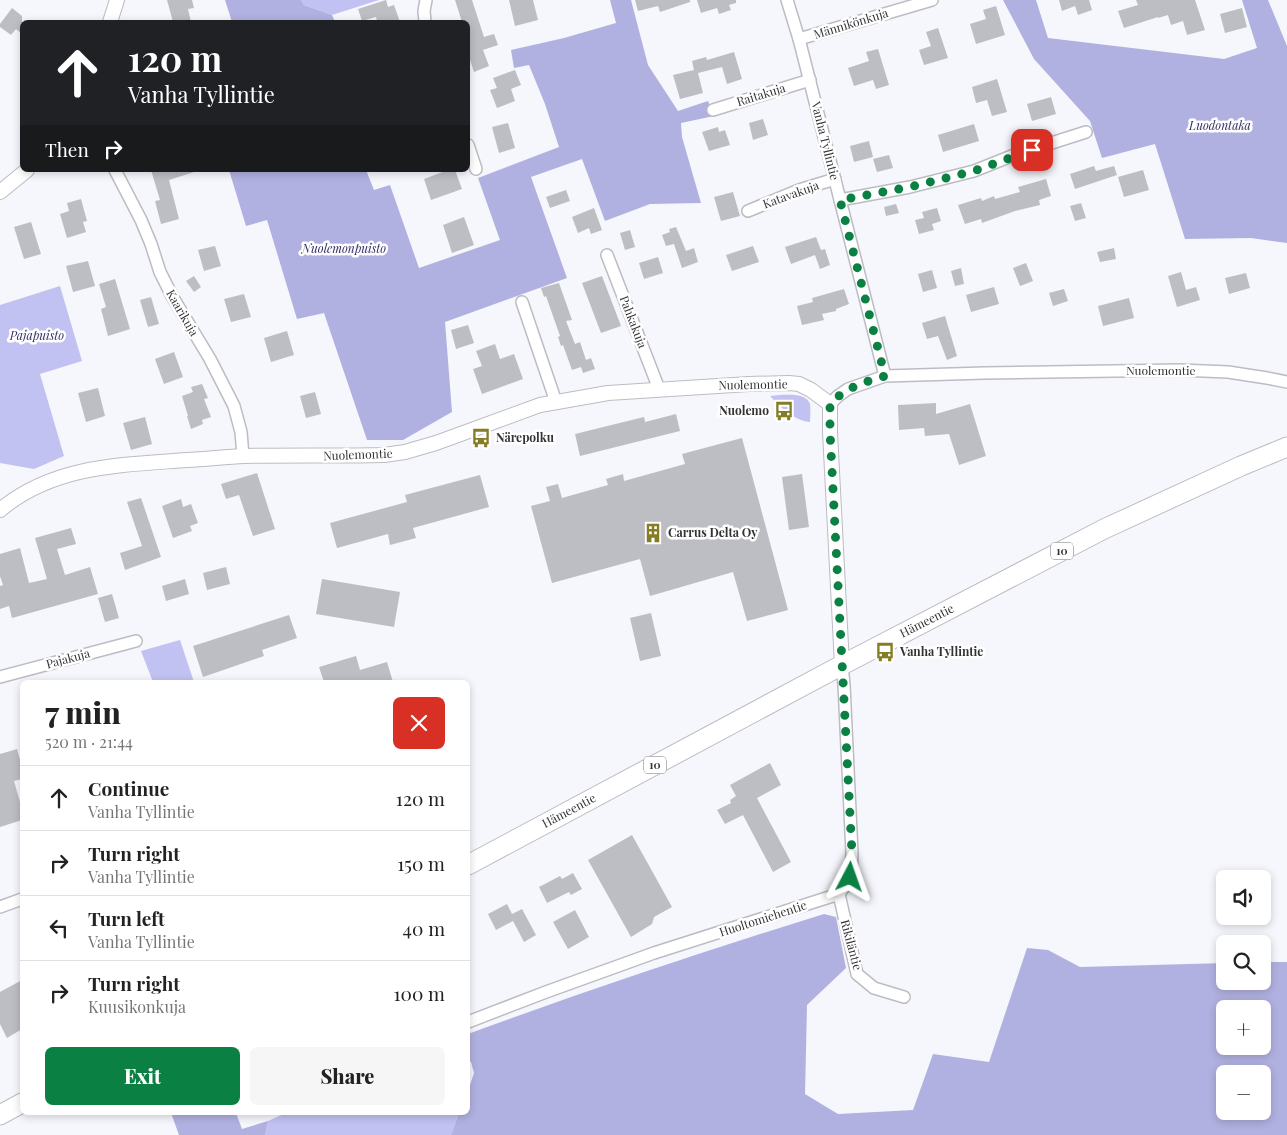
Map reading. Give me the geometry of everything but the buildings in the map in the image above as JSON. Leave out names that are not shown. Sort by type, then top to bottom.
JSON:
[{"type":"highway","name":"Hämeentie","points":[[470,864],[842,665],[1104,529],[1287,447]]},
{"type":"highway","points":[[0,1115],[20,1104]]},
{"type":"street","points":[[111,20],[117,0]]},
{"type":"street","points":[[425,20],[426,0]]},
{"type":"street","name":"Vanha Tyllintie","points":[[787,0],[810,80],[885,376]]},
{"type":"street","name":"Männikönkuja","points":[[799,40],[932,0]]},
{"type":"street","name":"Raitakuja","points":[[713,110],[810,80]]},
{"type":"street","points":[[840,200],[910,187],[974,171],[1014,155],[1086,132]]},
{"type":"street","points":[[470,151],[476,169]]},
{"type":"street","points":[[0,192],[25,172]]},
{"type":"street","name":"Kaarikuja","points":[[116,172],[141,220],[160,272],[172,296],[210,359],[234,406],[241,432],[243,456]]},
{"type":"street","name":"Katavakuja","points":[[748,211],[799,190],[835,179]]},
{"type":"street","name":"Pahkakuja","points":[[608,255],[659,389]]},
{"type":"street","points":[[522,302],[556,402]]},
{"type":"street","name":"Nuolemontie","points":[[885,376],[1180,370],[1228,372],[1287,382]]},
{"type":"street","points":[[839,894],[850,877],[852,853],[830,404],[848,389],[885,376]]},
{"type":"street","name":"Nuolemontie","points":[[0,510],[12,500],[33,488],[67,475],[113,465],[243,456],[384,455],[405,452],[436,444],[540,405],[608,393],[789,383],[799,384],[812,390],[830,404]]},
{"type":"street","name":"Pajakuja","points":[[0,678],[136,641]]},
{"type":"street","name":"Rikiläntie","points":[[839,894],[857,974],[874,988],[904,997]]},
{"type":"street","name":"Huoltomiehentie","points":[[470,1021],[654,953],[839,894]]},
{"type":"street","points":[[0,907],[20,900]]},
{"type":"green space","points":[[225,0],[301,0],[304,5],[332,15],[334,20],[231,20]]},
{"type":"green space","points":[[301,0],[379,0],[332,15],[304,5]]},
{"type":"green space","name":"Nuolemonpuisto","points":[[610,0],[631,0],[648,65],[678,111],[708,101],[714,116],[681,123],[682,137],[701,203],[650,204],[605,221],[582,159],[531,177],[567,278],[445,322],[452,412],[403,440],[367,440],[324,313],[297,319],[267,220],[246,226],[230,172],[367,172],[374,190],[390,185],[419,268],[500,240],[478,178],[559,147],[545,104],[529,65],[514,68],[511,50],[564,38],[616,23]]},
{"type":"green space","name":"Luodontaka","points":[[1003,0],[1036,0],[1048,38],[1224,59],[1257,48],[1242,0],[1268,0],[1287,46],[1287,243],[1251,238],[1185,239],[1155,144],[1102,158],[1090,121],[1034,59]]},
{"type":"green space","name":"Pajapuisto","points":[[60,286],[82,361],[40,374],[64,456],[34,469],[0,463],[0,305]]},
{"type":"green space","points":[[797,395],[808,400],[810,404],[810,422],[793,416],[770,396]]},
{"type":"green space","points":[[180,640],[193,680],[152,680],[141,651]]},
{"type":"green space","points":[[824,914],[836,917],[846,968],[807,1005],[805,1094],[838,1114],[913,1110],[933,1054],[989,1062],[1027,948],[1048,950],[1080,967],[1216,963],[1216,990],[1271,990],[1271,962],[1287,962],[1287,1135],[451,1135],[458,1115],[470,1115],[470,1085],[474,1073],[470,1062],[470,1033],[600,987]]},
{"type":"green space","points":[[172,1115],[237,1115],[242,1129],[268,1121],[265,1135],[179,1135]]},
{"type":"green space","points":[[282,1115],[458,1115],[451,1135],[265,1135],[268,1121]]},
{"type":"place","name":"Nuolemo","points":[[784,411]]},
{"type":"place","name":"Närepolku","points":[[481,438]]},
{"type":"place","name":"Carrus Delta Oy","points":[[653,533]]},
{"type":"place","name":"Vanha Tyllintie","points":[[885,652]]},
{"type":"route","points":[[850,877],[852,853],[830,404],[848,389],[885,376],[840,200],[910,187],[974,171],[1032,150]]}]
